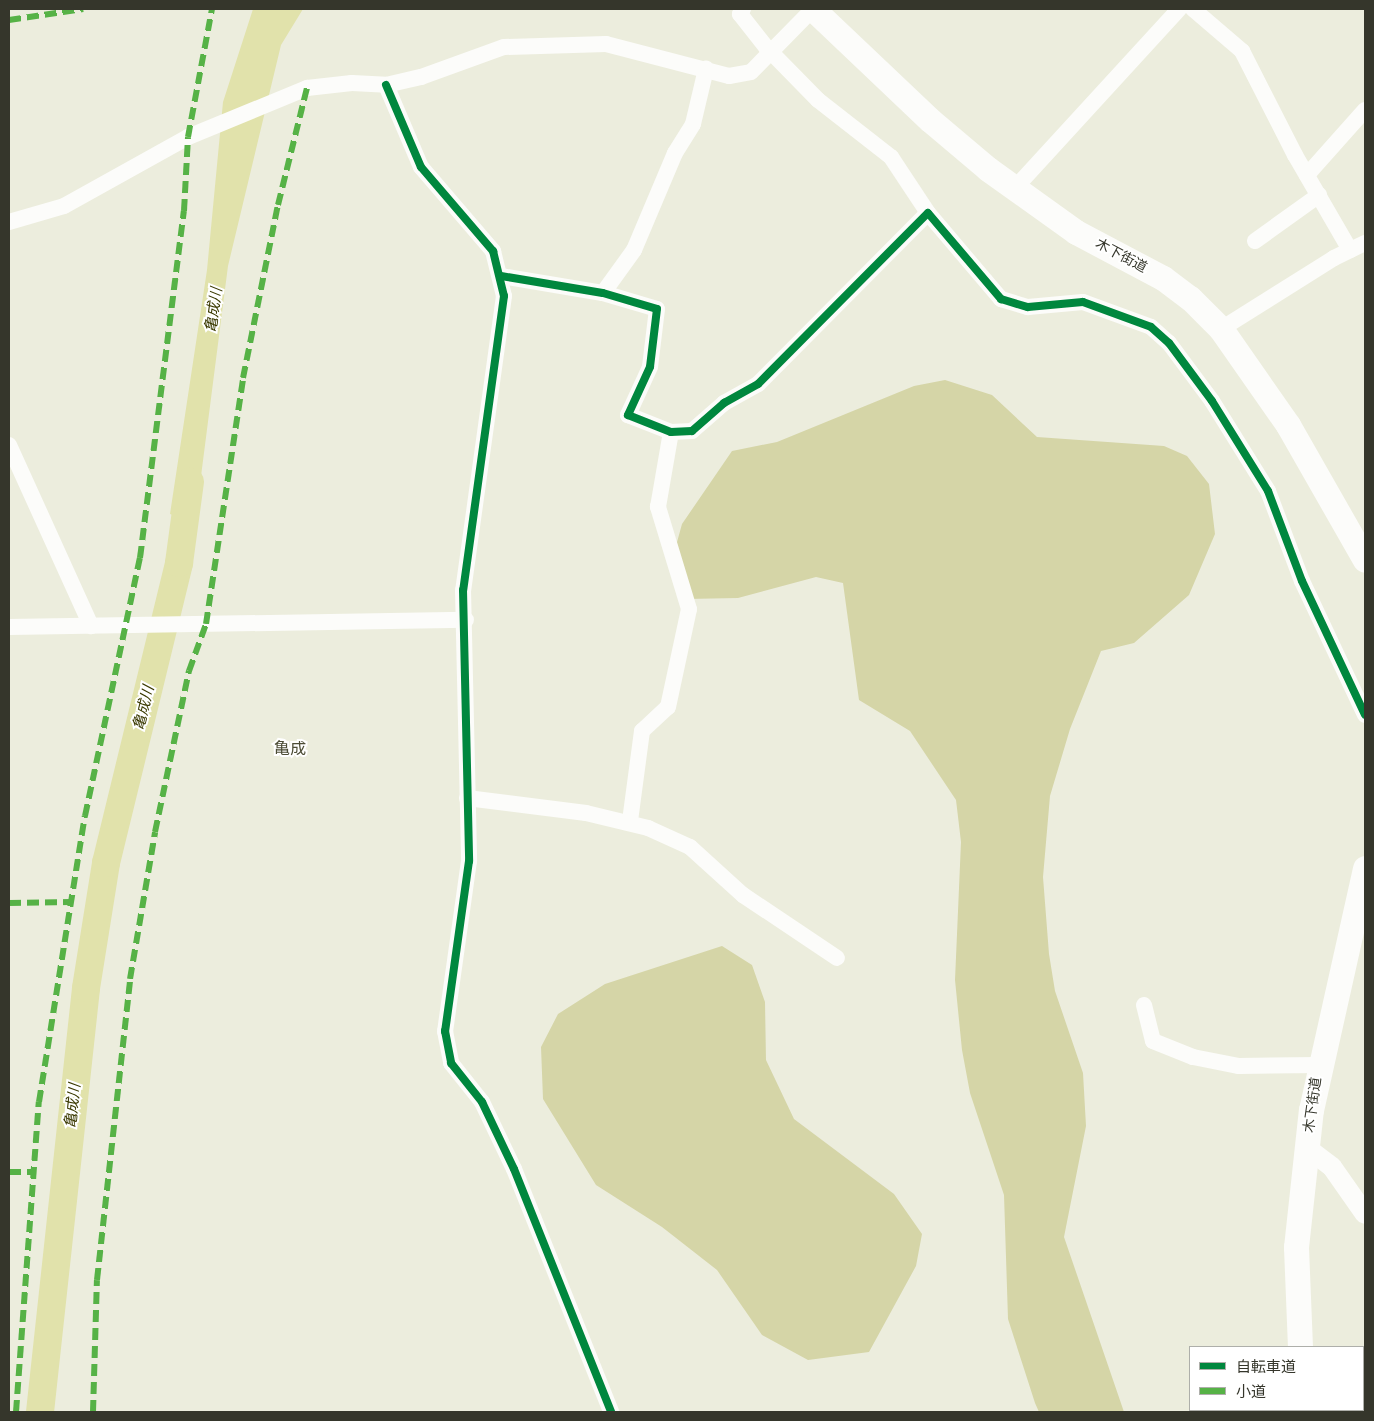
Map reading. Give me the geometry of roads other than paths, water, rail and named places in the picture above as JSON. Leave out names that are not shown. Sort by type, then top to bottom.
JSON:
[{"type":"main road","name":"木下街道","points":[[813,9],[930,120],[1015,188],[1076,232],[1163,278],[1190,298],[1221,328],[1288,426],[1365,560]]},
{"type":"main road","name":"木下街道","points":[[1300,1346],[1296,1247],[1307,1148],[1319,1065],[1365,868]]},
{"type":"street","points":[[743,9],[740,14],[772,53],[818,100],[891,157],[928,213],[1001,300],[1028,307],[1083,302],[1152,327],[1169,343],[1212,402],[1268,492],[1302,581],[1365,716]]},
{"type":"street","points":[[9,222],[64,206],[189,137],[307,88],[352,83],[386,85],[421,78],[504,47],[606,44],[706,68],[729,76],[751,72],[772,53],[813,9]]},
{"type":"street","points":[[1015,188],[1179,9]]},
{"type":"street","points":[[1193,9],[1242,52],[1318,195],[1358,246],[1221,328]]},
{"type":"street","points":[[603,293],[634,250],[675,153],[693,124],[706,68]]},
{"type":"street","points":[[386,85],[421,168],[493,251],[501,276],[504,296],[463,590],[466,620],[469,861],[445,1031],[451,1063],[482,1102],[514,1169],[611,1412]]},
{"type":"street","points":[[1307,175],[1365,110]]},
{"type":"street","points":[[1255,241],[1318,195]]},
{"type":"street","points":[[501,276],[603,293],[657,309],[650,367],[628,415],[671,432],[692,431],[724,404],[758,384],[928,213]]},
{"type":"street","points":[[630,821],[642,731],[668,707],[689,609],[658,507],[671,432]]},
{"type":"street","points":[[9,445],[92,626]]},
{"type":"street","points":[[9,627],[466,620]]},
{"type":"street","points":[[467,798],[630,821],[690,847],[743,895],[836,958]]},
{"type":"street","points":[[1144,1005],[1153,1041],[1193,1057],[1239,1066],[1319,1065]]},
{"type":"street","points":[[1307,1148],[1332,1167],[1365,1214]]},
{"type":"water","points":[[253,9],[303,9],[281,45],[228,266],[195,523],[170,514],[207,270],[223,102]]},
{"type":"waterway","name":"亀成川","points":[[40,1412],[86,988],[106,863],[179,563],[190,482]]},
{"type":"district","name":"亀成","points":[[290,749]]}]
